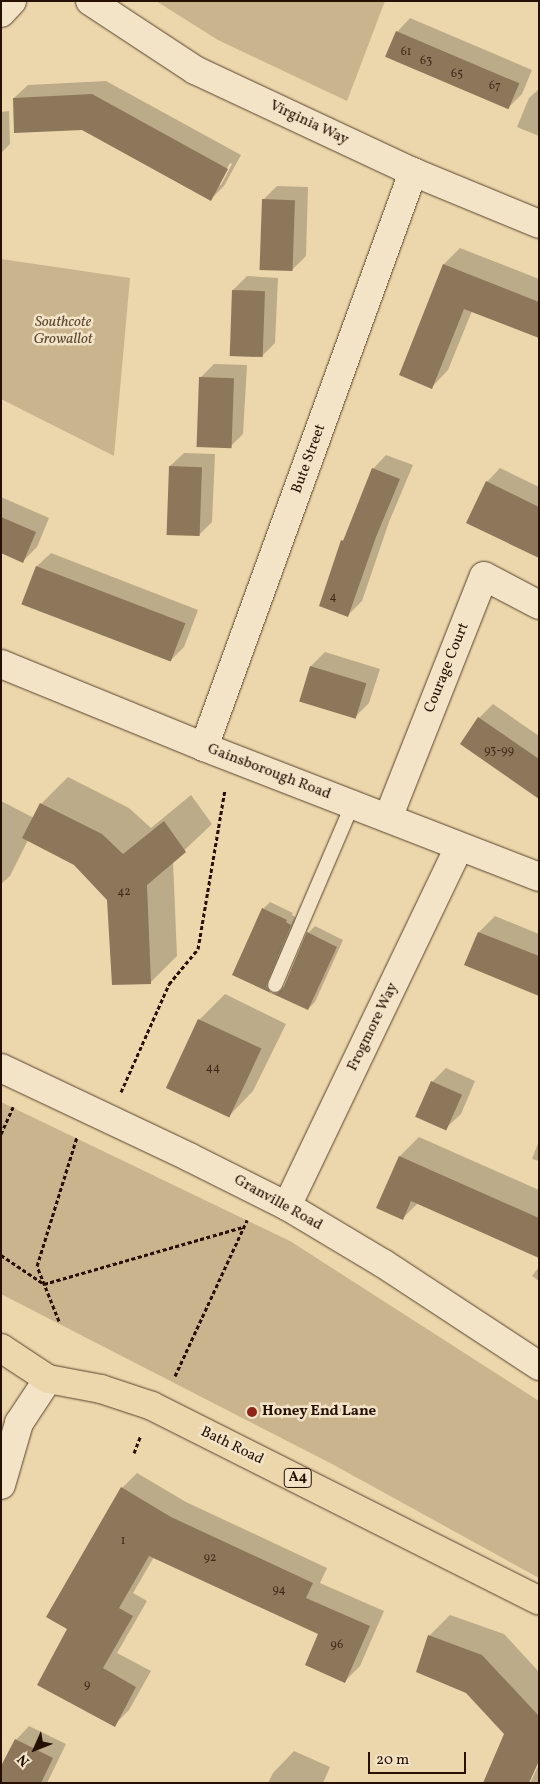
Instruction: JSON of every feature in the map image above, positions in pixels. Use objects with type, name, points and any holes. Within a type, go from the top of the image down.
[{"type":"main road","name":"Bath Road","points":[[1,1348],[48,1379],[101,1389],[152,1406],[539,1601]]},
{"type":"street","points":[[1,13],[12,1]]},
{"type":"street","name":"Virginia Way","points":[[90,1],[194,70],[413,172],[539,224]]},
{"type":"street","name":"Bute Street","points":[[204,747],[413,172]]},
{"type":"street","name":"Courage Court","points":[[388,818],[484,576],[539,605]]},
{"type":"street","name":"Gainsborough Road","points":[[1,664],[204,747],[539,877]]},
{"type":"street","name":"Frogmore Way","points":[[287,1206],[459,847]]},
{"type":"street","name":"Granville Road","points":[[1,1068],[260,1191],[384,1264],[539,1366]]},
{"type":"street","points":[[1,1485],[19,1424],[48,1379]]},
{"type":"lane","points":[[275,985],[352,805]]},
{"type":"path","points":[[59,1321],[37,1266],[98,1113],[169,984],[198,949],[231,756]]},
{"type":"path","points":[[175,1376],[260,1191]]},
{"type":"path","points":[[1,1255],[44,1284],[243,1227]]},
{"type":"path","points":[[134,1453],[142,1430]]},
{"type":"green space","points":[[156,1],[385,1],[347,101],[218,40]]},
{"type":"green space","name":"Southcote Growallot","points":[[1,259],[130,278],[114,456],[1,399]]},
{"type":"green space","points":[[1,1102],[290,1241],[539,1401],[539,1578],[332,1464],[1,1294]]},
{"type":"building","points":[[396,31],[519,83],[508,109],[385,57]]},
{"type":"building","points":[[92,94],[228,169],[211,201],[82,130],[14,133],[13,98]]},
{"type":"building","points":[[262,199],[295,200],[293,271],[260,270]]},
{"type":"building","points":[[443,264],[539,302],[539,338],[464,309],[432,389],[399,375]]},
{"type":"building","points":[[232,290],[265,291],[263,357],[230,356]]},
{"type":"building","points":[[199,377],[234,378],[232,448],[197,447]]},
{"type":"building","points":[[169,466],[202,467],[200,536],[167,535]]},
{"type":"building","points":[[372,468],[400,479],[376,537],[348,617],[319,606],[341,540],[343,541]]},
{"type":"building","points":[[486,481],[539,507],[539,558],[466,523]]},
{"type":"building","points":[[1,517],[36,532],[23,563],[1,553]]},
{"type":"building","points":[[36,566],[185,623],[171,662],[21,604]]},
{"type":"building","points":[[310,666],[366,683],[356,719],[299,701]]},
{"type":"building","points":[[478,717],[539,759],[539,799],[460,744]]},
{"type":"building","points":[[40,803],[102,834],[123,854],[164,821],[186,852],[147,885],[151,984],[112,985],[107,900],[74,865],[22,838]]},
{"type":"building","points":[[262,908],[287,920],[286,922],[291,925],[267,982],[266,987],[271,993],[232,975]]},
{"type":"building","points":[[307,932],[337,947],[308,1010],[271,993],[277,994],[283,989]]},
{"type":"building","points":[[478,932],[539,956],[539,996],[464,965]]},
{"type":"building","points":[[198,1019],[261,1049],[229,1117],[166,1088]]},
{"type":"building","points":[[431,1081],[462,1095],[446,1130],[415,1117]]},
{"type":"building","points":[[399,1156],[539,1218],[539,1258],[411,1201],[403,1220],[376,1208]]},
{"type":"building","points":[[121,1487],[171,1517],[313,1583],[306,1598],[370,1626],[345,1683],[305,1665],[318,1634],[149,1556],[119,1608],[133,1616],[103,1668],[136,1687],[115,1727],[37,1685],[67,1629],[46,1617]]},
{"type":"building","points":[[428,1635],[482,1655],[539,1716],[539,1761],[529,1783],[483,1783],[504,1734],[466,1693],[416,1672]]},
{"type":"building","points":[[15,1739],[53,1758],[41,1783],[1,1783],[1,1766]]},
{"type":"place","name":"Honey End Lane","points":[[252,1412]]}]
